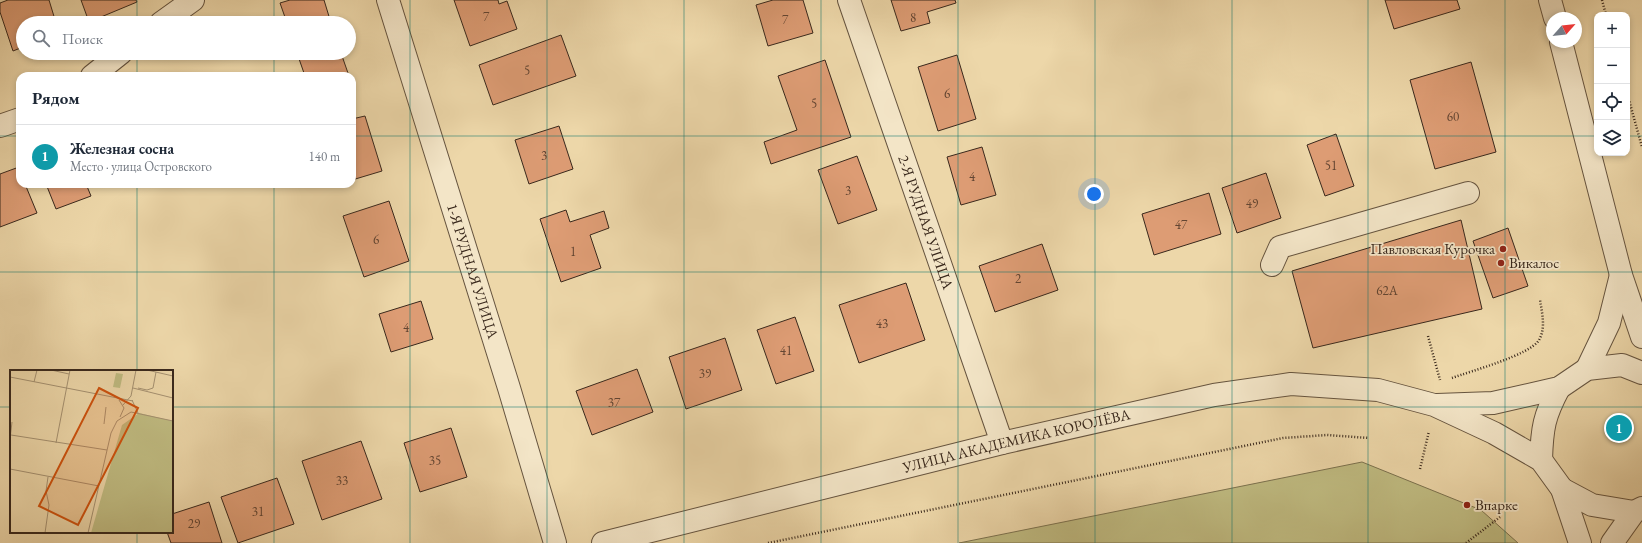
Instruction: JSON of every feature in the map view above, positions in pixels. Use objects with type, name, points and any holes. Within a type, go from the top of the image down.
[{"type":"street","points":[[171,16],[193,0]]},
{"type":"street","name":"1-Я РУДНАЯ УЛИЦА","points":[[388,0],[504,373],[555,543]]},
{"type":"street","name":"2-Я РУДНАЯ УЛИЦА","points":[[849,0],[1002,443]]},
{"type":"street","points":[[1550,0],[1553,12]]},
{"type":"street","points":[[1563,48],[1621,274],[1642,337]]},
{"type":"street","points":[[97,72],[112,60]]},
{"type":"street","points":[[0,126],[16,120]]},
{"type":"street","points":[[1272,265],[1280,247],[1468,193]]},
{"type":"street","points":[[1587,369],[1609,322],[1621,274]]},
{"type":"street","points":[[1432,414],[1493,403],[1559,388],[1587,369],[1622,366],[1642,373]]},
{"type":"street","name":"УЛИЦА АКАДЕМИКА КОРОЛЁВА","points":[[603,543],[1002,443],[1214,395],[1291,384],[1378,390],[1432,414]]},
{"type":"street","points":[[1541,460],[1541,436],[1546,411],[1559,388]]},
{"type":"street","points":[[1432,414],[1494,433],[1541,460],[1562,489],[1580,543]]},
{"type":"street","points":[[1562,489],[1592,505],[1638,510]]},
{"type":"street","points":[[1612,543],[1638,510]]},
{"type":"path","points":[[1602,0],[1605,12]]},
{"type":"path","points":[[1630,103],[1642,147]]},
{"type":"path","points":[[1428,336],[1440,382],[1527,351],[1539,340],[1543,321],[1540,300]]},
{"type":"path","points":[[1420,469],[1432,414]]},
{"type":"path","points":[[768,543],[1283,438],[1328,435],[1369,438]]},
{"type":"path","points":[[1466,543],[1500,517]]},
{"type":"shaded area","points":[[1362,462],[1481,510],[1518,543],[959,543]]},
{"type":"building","points":[[8,0],[49,0],[54,16],[16,16],[16,50],[13,51],[0,12],[0,3]]},
{"type":"building","points":[[81,0],[136,0],[137,2],[103,16],[87,16]]},
{"type":"building","points":[[290,0],[324,0],[329,16],[285,16],[280,3]]},
{"type":"building","points":[[454,0],[498,0],[499,4],[507,1],[517,29],[470,46]]},
{"type":"building","points":[[773,0],[803,0],[813,33],[768,46],[756,5]]},
{"type":"building","points":[[891,0],[955,0],[956,3],[927,12],[930,23],[901,31]]},
{"type":"building","points":[[1385,0],[1457,0],[1460,9],[1394,29]]},
{"type":"building","points":[[561,35],[576,76],[493,105],[479,65]]},
{"type":"building","points":[[957,55],[976,119],[938,131],[918,67]]},
{"type":"building","points":[[299,60],[343,60],[348,72],[304,72]]},
{"type":"building","points":[[825,60],[851,137],[771,164],[764,142],[797,130],[778,76]]},
{"type":"building","points":[[1471,62],[1496,152],[1435,169],[1410,80]]},
{"type":"building","points":[[365,116],[382,171],[356,179],[356,118]]},
{"type":"building","points":[[559,126],[573,169],[529,184],[515,140]]},
{"type":"building","points":[[1336,134],[1354,186],[1325,196],[1307,145]]},
{"type":"building","points":[[982,147],[996,195],[961,205],[947,157]]},
{"type":"building","points":[[857,156],[877,210],[838,224],[818,170]]},
{"type":"building","points":[[16,168],[16,188],[27,188],[37,213],[0,227],[0,174]]},
{"type":"building","points":[[1266,173],[1281,218],[1237,233],[1222,188]]},
{"type":"building","points":[[48,188],[88,188],[91,196],[56,209]]},
{"type":"building","points":[[1209,193],[1221,234],[1154,255],[1142,214]]},
{"type":"building","points":[[389,201],[409,261],[364,277],[343,216]]},
{"type":"building","points":[[566,210],[570,222],[604,211],[609,228],[590,235],[601,268],[561,282],[540,219]]},
{"type":"building","points":[[1461,220],[1482,309],[1313,348],[1292,271]]},
{"type":"building","name":"Викалос","points":[[1508,228],[1528,286],[1493,298],[1473,241]]},
{"type":"building","points":[[1042,244],[1058,290],[995,312],[979,266]]},
{"type":"building","points":[[906,283],[925,340],[859,363],[839,305]]},
{"type":"building","points":[[421,301],[433,339],[391,352],[379,314]]},
{"type":"building","points":[[795,317],[814,371],[776,384],[757,330]]},
{"type":"building","points":[[725,338],[742,390],[686,409],[669,357]]},
{"type":"building","points":[[637,369],[653,412],[592,435],[576,391]]},
{"type":"building","points":[[451,428],[467,477],[420,492],[404,443]]},
{"type":"building","points":[[361,441],[382,499],[322,520],[302,461]]},
{"type":"building","points":[[277,478],[294,524],[238,543],[221,497]]},
{"type":"building","points":[[209,502],[222,543],[171,543],[167,533],[173,533],[173,514]]},
{"type":"place","name":"Павловская Курочка","points":[[1503,249]]},
{"type":"place","name":"Викалос","points":[[1501,263]]},
{"type":"place","name":"Железная сосна","points":[[1619,428]]},
{"type":"place","name":"Впарке","points":[[1467,505]]}]
